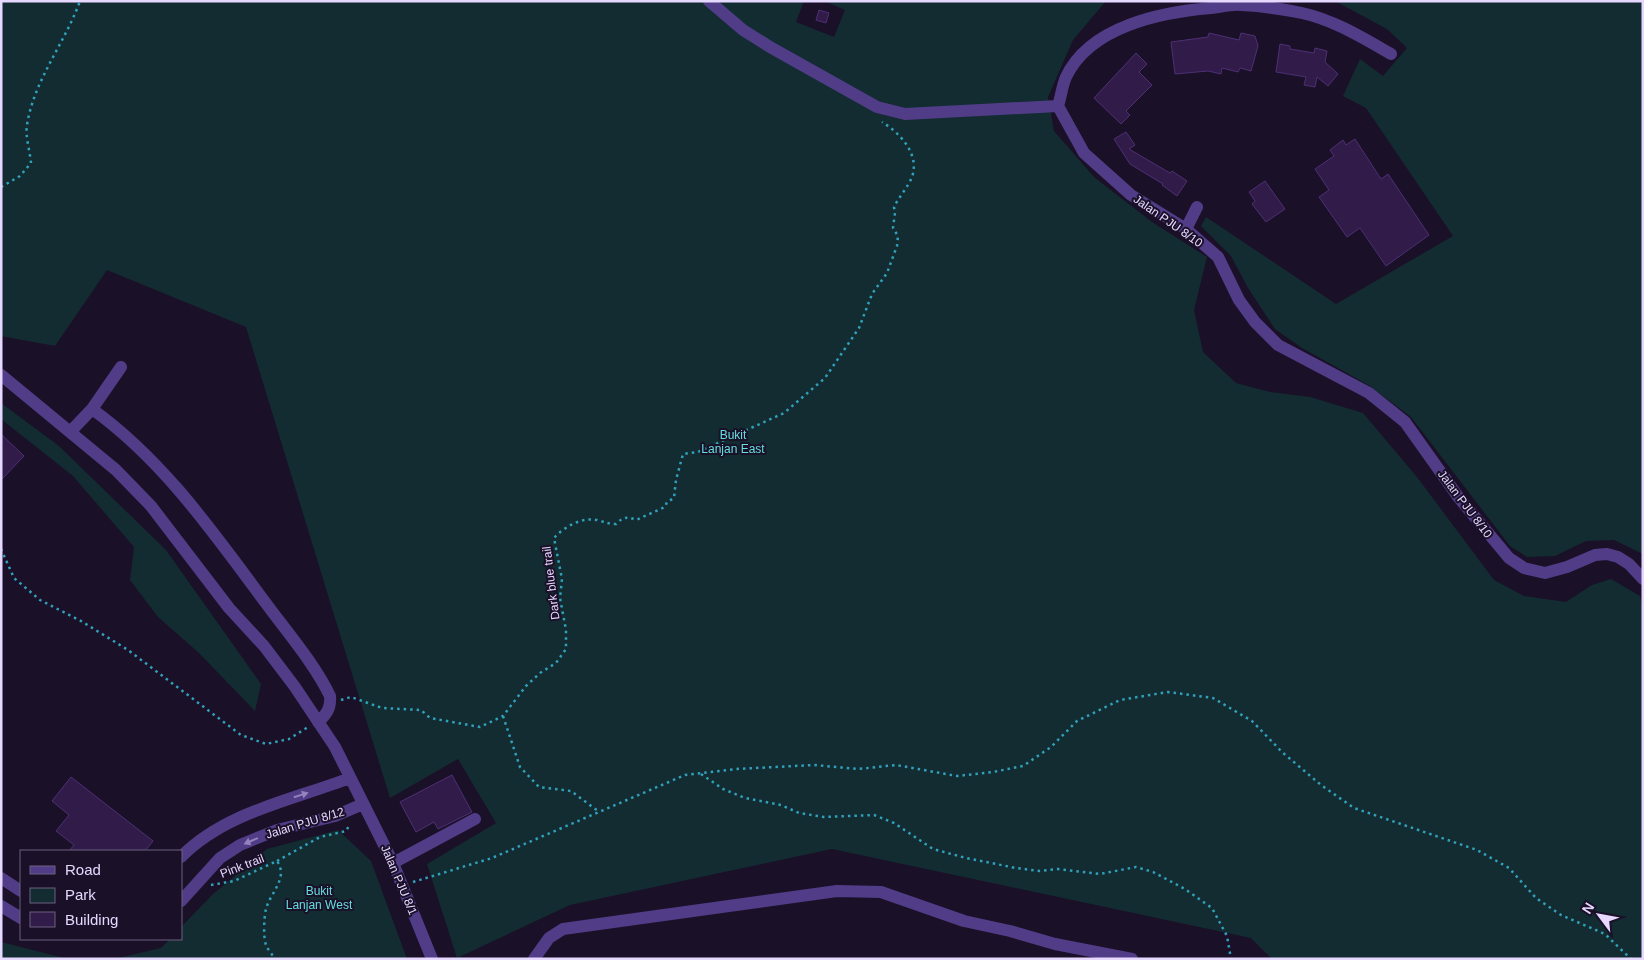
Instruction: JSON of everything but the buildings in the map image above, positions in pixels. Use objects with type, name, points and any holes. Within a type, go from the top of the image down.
[{"type":"street","points":[[709,1],[743,30],[770,47],[877,107],[905,114],[1058,106],[1066,77],[1090,48],[1103,37],[1145,19],[1172,12],[1240,5],[1302,14],[1360,36],[1392,54]]},
{"type":"street","name":"Jalan PJU 8/10","points":[[1058,106],[1084,153],[1131,195],[1186,230],[1218,257],[1239,300],[1255,322],[1278,345],[1369,393],[1405,422],[1459,498],[1509,558],[1524,568],[1545,573],[1567,568],[1595,555],[1606,554],[1618,557],[1629,564],[1643,579]]},
{"type":"street","points":[[1186,230],[1197,207]]},
{"type":"street","points":[[71,432],[92,409],[121,367]]},
{"type":"street","name":"Jalan PJU 8/1","points":[[1,375],[116,470],[151,506],[229,608],[264,646],[335,747],[394,863],[401,885],[432,959]]},
{"type":"street","points":[[92,409],[122,430],[170,479],[208,524],[324,685],[330,704],[327,714],[318,722]]},
{"type":"street","name":"Jalan PJU 8/12","points":[[182,856],[204,837],[229,823],[267,806],[350,778]]},
{"type":"street","name":"Jalan PJU 8/12","points":[[182,900],[220,858],[240,846],[277,830],[335,816],[363,804]]},
{"type":"street","points":[[394,863],[475,819]]},
{"type":"street","points":[[1,878],[20,890]]},
{"type":"street","points":[[534,959],[550,938],[563,929],[837,891],[881,892],[964,921],[1010,931],[1055,944],[1132,959]]},
{"type":"street","points":[[1,906],[20,917]]},
{"type":"path","points":[[1,187],[20,176],[31,163],[27,126],[33,104],[47,69],[70,28],[80,1]]},
{"type":"path","name":"Dark blue trail","points":[[330,704],[351,697],[360,698],[382,708],[421,710],[430,718],[480,727],[503,716],[526,686],[540,673],[556,663],[566,650],[567,640],[561,608],[561,571],[554,538],[561,530],[576,522],[595,520],[616,524],[622,518],[629,517],[636,520],[664,507],[667,502],[674,498],[676,480],[683,454],[698,452],[784,413],[825,378],[859,328],[872,294],[881,284],[894,256],[898,236],[893,228],[894,207],[912,177],[913,156],[909,147],[887,125],[879,120],[877,107]]},
{"type":"path","points":[[1,549],[14,578],[40,600],[82,621],[128,650],[241,735],[266,744],[289,739],[318,722]]},
{"type":"path","points":[[401,885],[492,858],[685,775],[736,769],[814,765],[858,769],[896,765],[957,776],[993,772],[1024,766],[1051,747],[1077,721],[1120,700],[1168,692],[1213,698],[1252,721],[1282,752],[1321,785],[1354,808],[1477,850],[1509,868],[1536,898],[1561,915],[1605,934],[1631,959]]},
{"type":"path","points":[[503,716],[520,767],[539,787],[571,791],[598,811]]},
{"type":"path","points":[[701,774],[723,789],[745,798],[780,805],[799,813],[824,817],[874,815],[894,823],[933,849],[966,858],[1040,871],[1058,869],[1100,874],[1136,867],[1153,872],[1185,889],[1212,908],[1227,936],[1231,959]]},
{"type":"path","points":[[277,861],[320,837],[346,831],[363,804]]},
{"type":"path","name":"Pink trail","points":[[198,881],[214,886],[234,881],[277,861],[281,866],[280,880],[266,908],[265,922],[266,945],[275,959]]},
{"type":"green space","name":"Bukit Lanjan East","points":[[1,1],[804,1],[796,22],[834,37],[845,10],[824,1],[1106,1],[1073,40],[1048,97],[1054,131],[1094,177],[1152,222],[1207,257],[1194,310],[1203,352],[1236,383],[1270,392],[1310,397],[1363,413],[1417,477],[1494,580],[1524,596],[1566,602],[1592,585],[1611,579],[1640,596],[1643,609],[1643,959],[1272,959],[1251,938],[832,849],[570,905],[457,958],[427,864],[496,823],[458,759],[390,798],[246,327],[107,270],[55,346],[1,336]]},
{"type":"green space","points":[[1335,1],[1643,1],[1643,554],[1614,540],[1586,541],[1555,556],[1527,557],[1510,546],[1411,417],[1370,386],[1302,348],[1275,329],[1248,288],[1231,256],[1201,226],[1206,217],[1336,304],[1453,236],[1366,108],[1343,96],[1360,59],[1383,76],[1407,48],[1387,29]]},
{"type":"green space","points":[[1,403],[59,446],[166,550],[261,684],[255,711],[199,653],[158,617],[130,580],[134,547],[73,476],[1,419]]},
{"type":"green space","name":"Bukit Lanjan West","points":[[338,830],[371,861],[407,959],[114,959],[161,948],[169,940],[182,940],[182,926],[213,894],[267,849]]},
{"type":"green space","points":[[1,942],[68,959],[1,959]]}]
